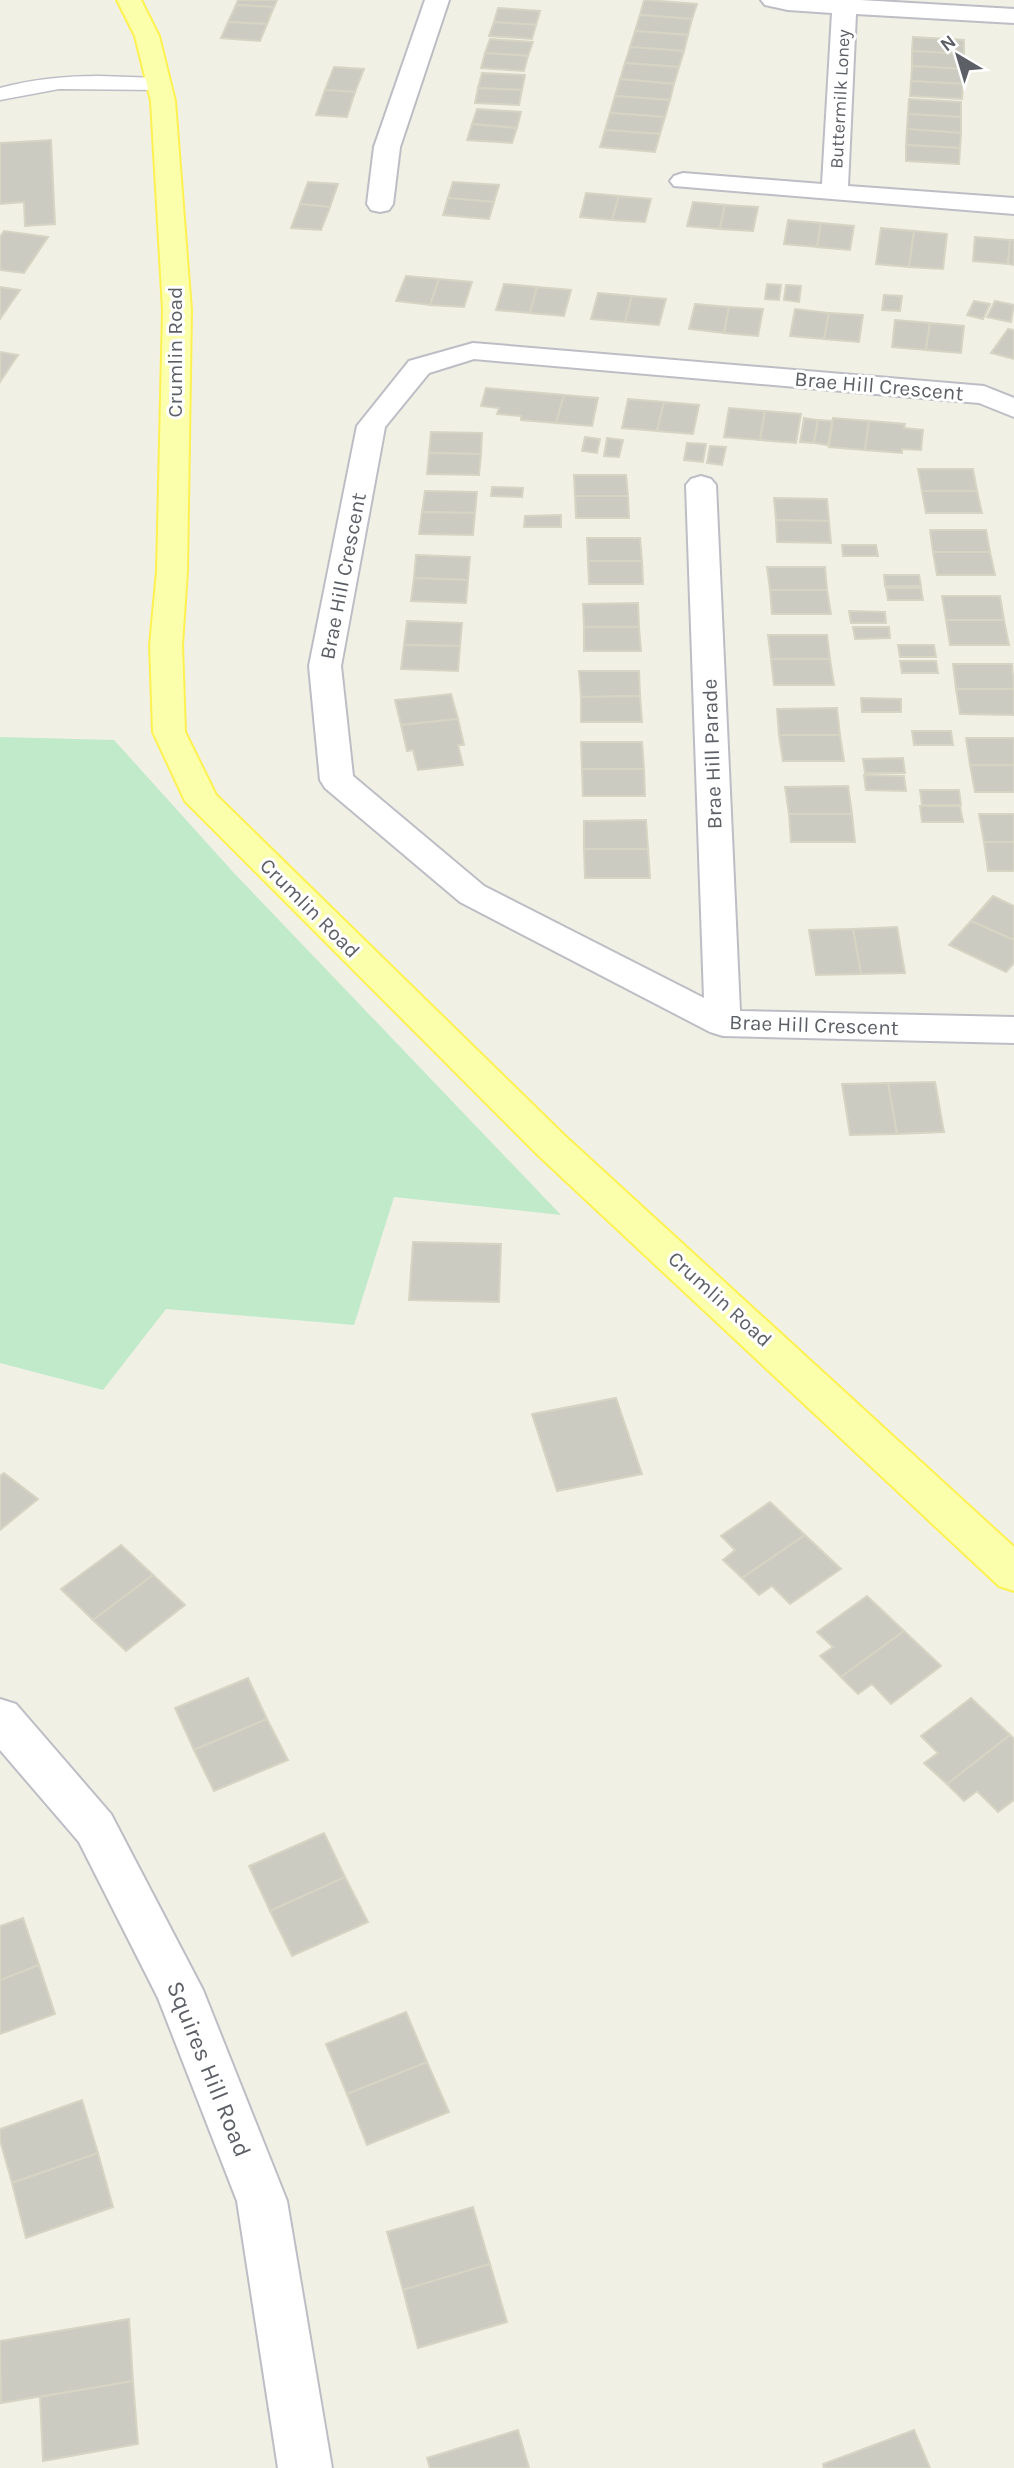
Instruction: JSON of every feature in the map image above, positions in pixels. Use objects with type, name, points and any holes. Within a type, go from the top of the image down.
[{"type":"main road","name":"Crumlin Road","points":[[129,0],[147,36],[163,101],[177,310],[172,571],[166,645],[169,732],[202,800],[552,1146],[1014,1573]]},
{"type":"street","points":[[380,204],[387,147],[437,0]]},
{"type":"street","name":"Buttermilk Loney","points":[[773,0],[1014,16]]},
{"type":"street","name":"Buttermilk Loney","points":[[835,192],[845,3]]},
{"type":"street","name":"Buttermilk Loney","points":[[683,181],[1014,206]]},
{"type":"street","name":"Brae Hill Crescent","points":[[1014,408],[984,395],[472,351],[419,367],[371,426],[325,666],[337,780],[472,894],[723,1023],[1014,1030]]},
{"type":"street","name":"Brae Hill Parade","points":[[701,485],[723,1023]]},
{"type":"street","name":"Squires Hill Road","points":[[0,1718],[95,1828],[179,1990],[262,2201],[305,2468]]},
{"type":"lane","points":[[0,94],[64,82],[159,84]]},
{"type":"green space","points":[[0,737],[114,740],[234,873],[561,1215],[394,1197],[354,1325],[166,1309],[103,1390],[0,1363]]},
{"type":"building","points":[[238,0],[277,0],[274,7],[236,5]]},
{"type":"building","points":[[644,0],[697,4],[692,19],[640,15]]},
{"type":"building","points":[[236,5],[274,7],[267,24],[228,22]]},
{"type":"building","points":[[498,8],[540,11],[536,25],[494,22]]},
{"type":"building","points":[[640,15],[692,19],[688,35],[635,31]]},
{"type":"building","points":[[228,22],[267,24],[260,41],[221,38]]},
{"type":"building","points":[[494,22],[536,25],[532,39],[489,36]]},
{"type":"building","points":[[635,31],[688,35],[684,51],[630,47]]},
{"type":"building","points":[[913,37],[964,40],[964,54],[912,51]]},
{"type":"building","points":[[490,39],[533,42],[528,56],[485,53]]},
{"type":"building","points":[[630,47],[684,51],[679,67],[625,63]]},
{"type":"building","points":[[912,51],[964,54],[963,69],[912,66]]},
{"type":"building","points":[[485,53],[528,56],[524,71],[481,68]]},
{"type":"building","points":[[625,63],[679,67],[674,84],[620,79]]},
{"type":"building","points":[[912,66],[963,69],[963,84],[911,81]]},
{"type":"building","points":[[334,67],[364,69],[355,92],[325,90]]},
{"type":"building","points":[[482,73],[525,75],[522,90],[478,88]]},
{"type":"building","points":[[620,79],[674,84],[670,100],[615,96]]},
{"type":"building","points":[[911,81],[963,84],[962,99],[910,96]]},
{"type":"building","points":[[478,88],[522,90],[519,105],[475,103]]},
{"type":"building","points":[[325,90],[355,92],[347,117],[316,115]]},
{"type":"building","points":[[615,96],[670,100],[665,117],[610,113]]},
{"type":"building","points":[[909,99],[961,102],[961,117],[908,114]]},
{"type":"building","points":[[477,109],[521,112],[517,128],[472,124]]},
{"type":"building","points":[[610,113],[665,117],[660,134],[605,130]]},
{"type":"building","points":[[908,114],[961,117],[961,133],[907,129]]},
{"type":"building","points":[[472,124],[517,128],[512,143],[467,140]]},
{"type":"building","points":[[907,129],[961,133],[960,148],[906,145]]},
{"type":"building","points":[[605,130],[660,134],[655,152],[600,147]]},
{"type":"building","points":[[51,140],[55,224],[25,226],[24,202],[0,204],[0,143]]},
{"type":"building","points":[[906,145],[960,148],[959,164],[906,161]]},
{"type":"building","points":[[308,182],[338,184],[330,207],[300,204]]},
{"type":"building","points":[[453,182],[499,185],[494,202],[448,198]]},
{"type":"building","points":[[586,193],[619,196],[612,220],[580,217]]},
{"type":"building","points":[[619,196],[651,199],[645,222],[612,220]]},
{"type":"building","points":[[448,198],[494,202],[489,219],[443,215]]},
{"type":"building","points":[[693,202],[725,205],[720,229],[687,226]]},
{"type":"building","points":[[300,204],[330,207],[321,230],[291,228]]},
{"type":"building","points":[[725,205],[758,207],[753,231],[720,229]]},
{"type":"building","points":[[788,220],[821,223],[817,247],[784,244]]},
{"type":"building","points":[[821,223],[854,226],[850,250],[817,247]]},
{"type":"building","points":[[881,228],[914,231],[909,267],[876,264]]},
{"type":"building","points":[[4,231],[48,237],[24,273],[0,270],[0,237]]},
{"type":"building","points":[[914,231],[947,234],[943,269],[909,267]]},
{"type":"building","points":[[975,237],[1010,240],[1008,264],[973,261]]},
{"type":"building","points":[[1010,240],[1014,240],[1014,265],[1008,264]]},
{"type":"building","points":[[406,276],[439,279],[430,305],[396,301]]},
{"type":"building","points":[[439,279],[472,282],[464,307],[430,305]]},
{"type":"building","points":[[504,284],[537,287],[530,313],[496,310]]},
{"type":"building","points":[[767,284],[781,285],[779,300],[765,299]]},
{"type":"building","points":[[786,285],[801,286],[799,302],[784,300]]},
{"type":"building","points":[[0,287],[20,290],[0,319]]},
{"type":"building","points":[[537,287],[571,290],[564,316],[530,313]]},
{"type":"building","points":[[598,293],[632,296],[625,322],[591,319]]},
{"type":"building","points":[[884,295],[902,296],[900,311],[882,310]]},
{"type":"building","points":[[632,296],[666,299],[659,325],[625,322]]},
{"type":"building","points":[[974,301],[990,304],[983,319],[967,315]]},
{"type":"building","points":[[995,301],[1014,305],[1011,322],[987,317]]},
{"type":"building","points":[[695,304],[729,307],[724,333],[689,329]]},
{"type":"building","points":[[729,307],[763,309],[758,336],[724,333]]},
{"type":"building","points":[[795,309],[829,313],[824,339],[790,336]]},
{"type":"building","points":[[829,313],[863,315],[859,342],[824,339]]},
{"type":"building","points":[[895,320],[930,323],[926,350],[892,347]]},
{"type":"building","points":[[930,323],[964,326],[961,353],[926,350]]},
{"type":"building","points":[[1008,329],[1014,330],[1014,359],[991,353]]},
{"type":"building","points":[[0,352],[18,355],[0,382]]},
{"type":"building","points":[[486,388],[564,395],[556,423],[521,420],[521,416],[497,414],[499,408],[481,406]]},
{"type":"building","points":[[564,395],[598,398],[592,426],[556,423]]},
{"type":"building","points":[[628,399],[664,402],[657,431],[622,428]]},
{"type":"building","points":[[664,402],[699,405],[693,434],[657,431]]},
{"type":"building","points":[[729,408],[765,411],[760,440],[724,437]]},
{"type":"building","points":[[765,411],[801,414],[796,443],[760,440]]},
{"type":"building","points":[[804,418],[818,420],[814,443],[800,442]]},
{"type":"building","points":[[833,418],[869,421],[865,450],[829,447]]},
{"type":"building","points":[[818,420],[832,421],[828,445],[814,443]]},
{"type":"building","points":[[869,421],[905,424],[904,428],[923,430],[921,450],[902,449],[902,453],[865,450]]},
{"type":"building","points":[[431,432],[482,433],[481,454],[429,453]]},
{"type":"building","points":[[585,437],[600,439],[597,453],[582,451]]},
{"type":"building","points":[[607,438],[623,440],[619,457],[604,456]]},
{"type":"building","points":[[687,443],[706,444],[703,462],[684,460]]},
{"type":"building","points":[[710,446],[726,447],[722,465],[707,463]]},
{"type":"building","points":[[429,453],[481,454],[479,475],[427,474]]},
{"type":"building","points":[[918,469],[973,469],[977,491],[922,491]]},
{"type":"building","points":[[574,475],[626,475],[628,496],[575,496]]},
{"type":"building","points":[[492,487],[523,488],[522,497],[491,496]]},
{"type":"building","points":[[425,491],[477,492],[475,513],[422,512]]},
{"type":"building","points":[[922,491],[977,491],[982,513],[926,513]]},
{"type":"building","points":[[575,496],[628,496],[629,518],[576,518]]},
{"type":"building","points":[[774,498],[827,499],[829,521],[776,520]]},
{"type":"building","points":[[422,512],[475,513],[473,535],[419,534]]},
{"type":"building","points":[[561,515],[561,527],[524,527],[525,516]]},
{"type":"building","points":[[776,520],[829,521],[831,543],[777,542]]},
{"type":"building","points":[[930,530],[986,530],[990,552],[933,552]]},
{"type":"building","points":[[587,538],[640,538],[642,561],[588,561]]},
{"type":"building","points":[[842,545],[876,545],[878,556],[843,556]]},
{"type":"building","points":[[933,552],[990,552],[995,575],[937,575]]},
{"type":"building","points":[[416,555],[470,557],[468,580],[414,578]]},
{"type":"building","points":[[588,561],[642,561],[643,584],[589,584]]},
{"type":"building","points":[[767,567],[825,567],[827,590],[770,590]]},
{"type":"building","points":[[884,575],[919,575],[921,586],[885,586]]},
{"type":"building","points":[[414,578],[468,580],[466,603],[411,601]]},
{"type":"building","points":[[886,588],[921,588],[923,600],[888,600]]},
{"type":"building","points":[[770,590],[827,590],[831,614],[772,614]]},
{"type":"building","points":[[942,596],[1000,596],[1004,620],[946,620]]},
{"type":"building","points":[[638,603],[639,627],[584,627],[583,604]]},
{"type":"building","points":[[849,611],[885,612],[886,623],[851,623]]},
{"type":"building","points":[[946,620],[1004,620],[1009,645],[950,645]]},
{"type":"building","points":[[407,621],[462,623],[460,646],[404,645]]},
{"type":"building","points":[[584,627],[639,627],[641,651],[584,651]]},
{"type":"building","points":[[853,627],[889,627],[890,638],[855,639]]},
{"type":"building","points":[[768,635],[827,635],[830,659],[771,659]]},
{"type":"building","points":[[404,645],[460,646],[458,671],[401,669]]},
{"type":"building","points":[[898,645],[934,645],[936,657],[900,657]]},
{"type":"building","points":[[771,659],[830,659],[834,685],[774,685]]},
{"type":"building","points":[[900,661],[936,661],[938,673],[902,673]]},
{"type":"building","points":[[953,664],[1012,664],[1014,689],[956,689]]},
{"type":"building","points":[[579,671],[639,671],[640,696],[581,697]]},
{"type":"building","points":[[956,689],[1014,689],[1014,715],[960,714]]},
{"type":"building","points":[[451,694],[458,719],[401,725],[395,700]]},
{"type":"building","points":[[640,696],[642,722],[581,722],[581,697]]},
{"type":"building","points":[[861,698],[901,699],[901,712],[862,712]]},
{"type":"building","points":[[837,708],[840,735],[779,735],[777,709]]},
{"type":"building","points":[[458,719],[464,745],[458,745],[463,765],[418,770],[413,750],[407,751],[401,725]]},
{"type":"building","points":[[912,731],[951,731],[953,745],[914,745]]},
{"type":"building","points":[[779,735],[840,735],[844,761],[783,761]]},
{"type":"building","points":[[966,738],[1014,738],[1014,765],[970,765]]},
{"type":"building","points":[[581,742],[642,742],[644,769],[582,769]]},
{"type":"building","points":[[903,758],[905,773],[865,773],[863,759]]},
{"type":"building","points":[[970,765],[1014,765],[1014,792],[975,792]]},
{"type":"building","points":[[582,769],[644,769],[645,796],[583,796]]},
{"type":"building","points":[[864,775],[904,776],[906,791],[866,790]]},
{"type":"building","points":[[848,786],[852,814],[789,814],[785,787]]},
{"type":"building","points":[[920,790],[959,790],[961,805],[922,805]]},
{"type":"building","points":[[920,806],[960,806],[963,822],[922,822]]},
{"type":"building","points":[[789,814],[852,814],[855,842],[791,842]]},
{"type":"building","points":[[979,814],[1014,814],[1014,842],[984,842]]},
{"type":"building","points":[[646,820],[648,849],[584,849],[584,821]]},
{"type":"building","points":[[984,842],[1014,842],[1014,871],[988,871]]},
{"type":"building","points":[[584,849],[648,849],[650,878],[585,878]]},
{"type":"building","points":[[993,896],[1014,906],[1014,940],[971,921]]},
{"type":"building","points":[[971,921],[1014,940],[1014,963],[1006,972],[949,945]]},
{"type":"building","points":[[897,927],[905,973],[861,974],[853,929]]},
{"type":"building","points":[[853,929],[861,974],[816,975],[809,930]]},
{"type":"building","points":[[935,1082],[944,1132],[897,1134],[888,1083]]},
{"type":"building","points":[[888,1083],[897,1134],[850,1135],[842,1084]]},
{"type":"building","points":[[413,1242],[501,1244],[499,1302],[409,1300]]},
{"type":"building","points":[[616,1398],[642,1474],[557,1491],[532,1414]]},
{"type":"building","points":[[4,1473],[38,1499],[0,1530],[0,1476]]},
{"type":"building","points":[[770,1502],[805,1535],[742,1578],[723,1560],[735,1550],[721,1536]]},
{"type":"building","points":[[805,1535],[841,1569],[790,1604],[772,1586],[759,1595],[742,1578]]},
{"type":"building","points":[[121,1545],[153,1575],[93,1620],[61,1589]]},
{"type":"building","points":[[153,1575],[185,1605],[126,1651],[93,1620]]},
{"type":"building","points":[[867,1596],[904,1631],[841,1677],[820,1656],[833,1647],[817,1632]]},
{"type":"building","points":[[904,1631],[941,1666],[891,1704],[872,1684],[858,1694],[841,1677]]},
{"type":"building","points":[[248,1678],[267,1719],[194,1750],[175,1708]]},
{"type":"building","points":[[971,1698],[1010,1735],[947,1784],[924,1763],[938,1753],[921,1736]]},
{"type":"building","points":[[267,1719],[288,1760],[214,1791],[194,1750]]},
{"type":"building","points":[[1010,1735],[1014,1739],[1014,1800],[998,1812],[977,1791],[964,1801],[947,1784]]},
{"type":"building","points":[[324,1833],[345,1877],[270,1911],[249,1866]]},
{"type":"building","points":[[345,1877],[368,1922],[292,1956],[270,1911]]},
{"type":"building","points":[[23,1918],[39,1965],[0,1980],[0,1926]]},
{"type":"building","points":[[39,1965],[55,2014],[0,2034],[0,1980]]},
{"type":"building","points":[[406,2012],[427,2062],[347,2094],[326,2044]]},
{"type":"building","points":[[427,2062],[449,2112],[367,2145],[347,2094]]},
{"type":"building","points":[[82,2100],[98,2153],[12,2183],[0,2140],[0,2129]]},
{"type":"building","points":[[98,2153],[113,2207],[26,2238],[12,2183]]},
{"type":"building","points":[[473,2207],[490,2264],[403,2290],[387,2232]]},
{"type":"building","points":[[490,2264],[507,2322],[418,2348],[403,2290]]},
{"type":"building","points":[[129,2319],[133,2381],[1,2403],[0,2341]]},
{"type":"building","points":[[133,2381],[138,2444],[43,2461],[40,2397]]},
{"type":"building","points":[[518,2430],[529,2468],[430,2468],[427,2458]]},
{"type":"building","points":[[914,2430],[930,2468],[824,2468],[823,2464]]}]
